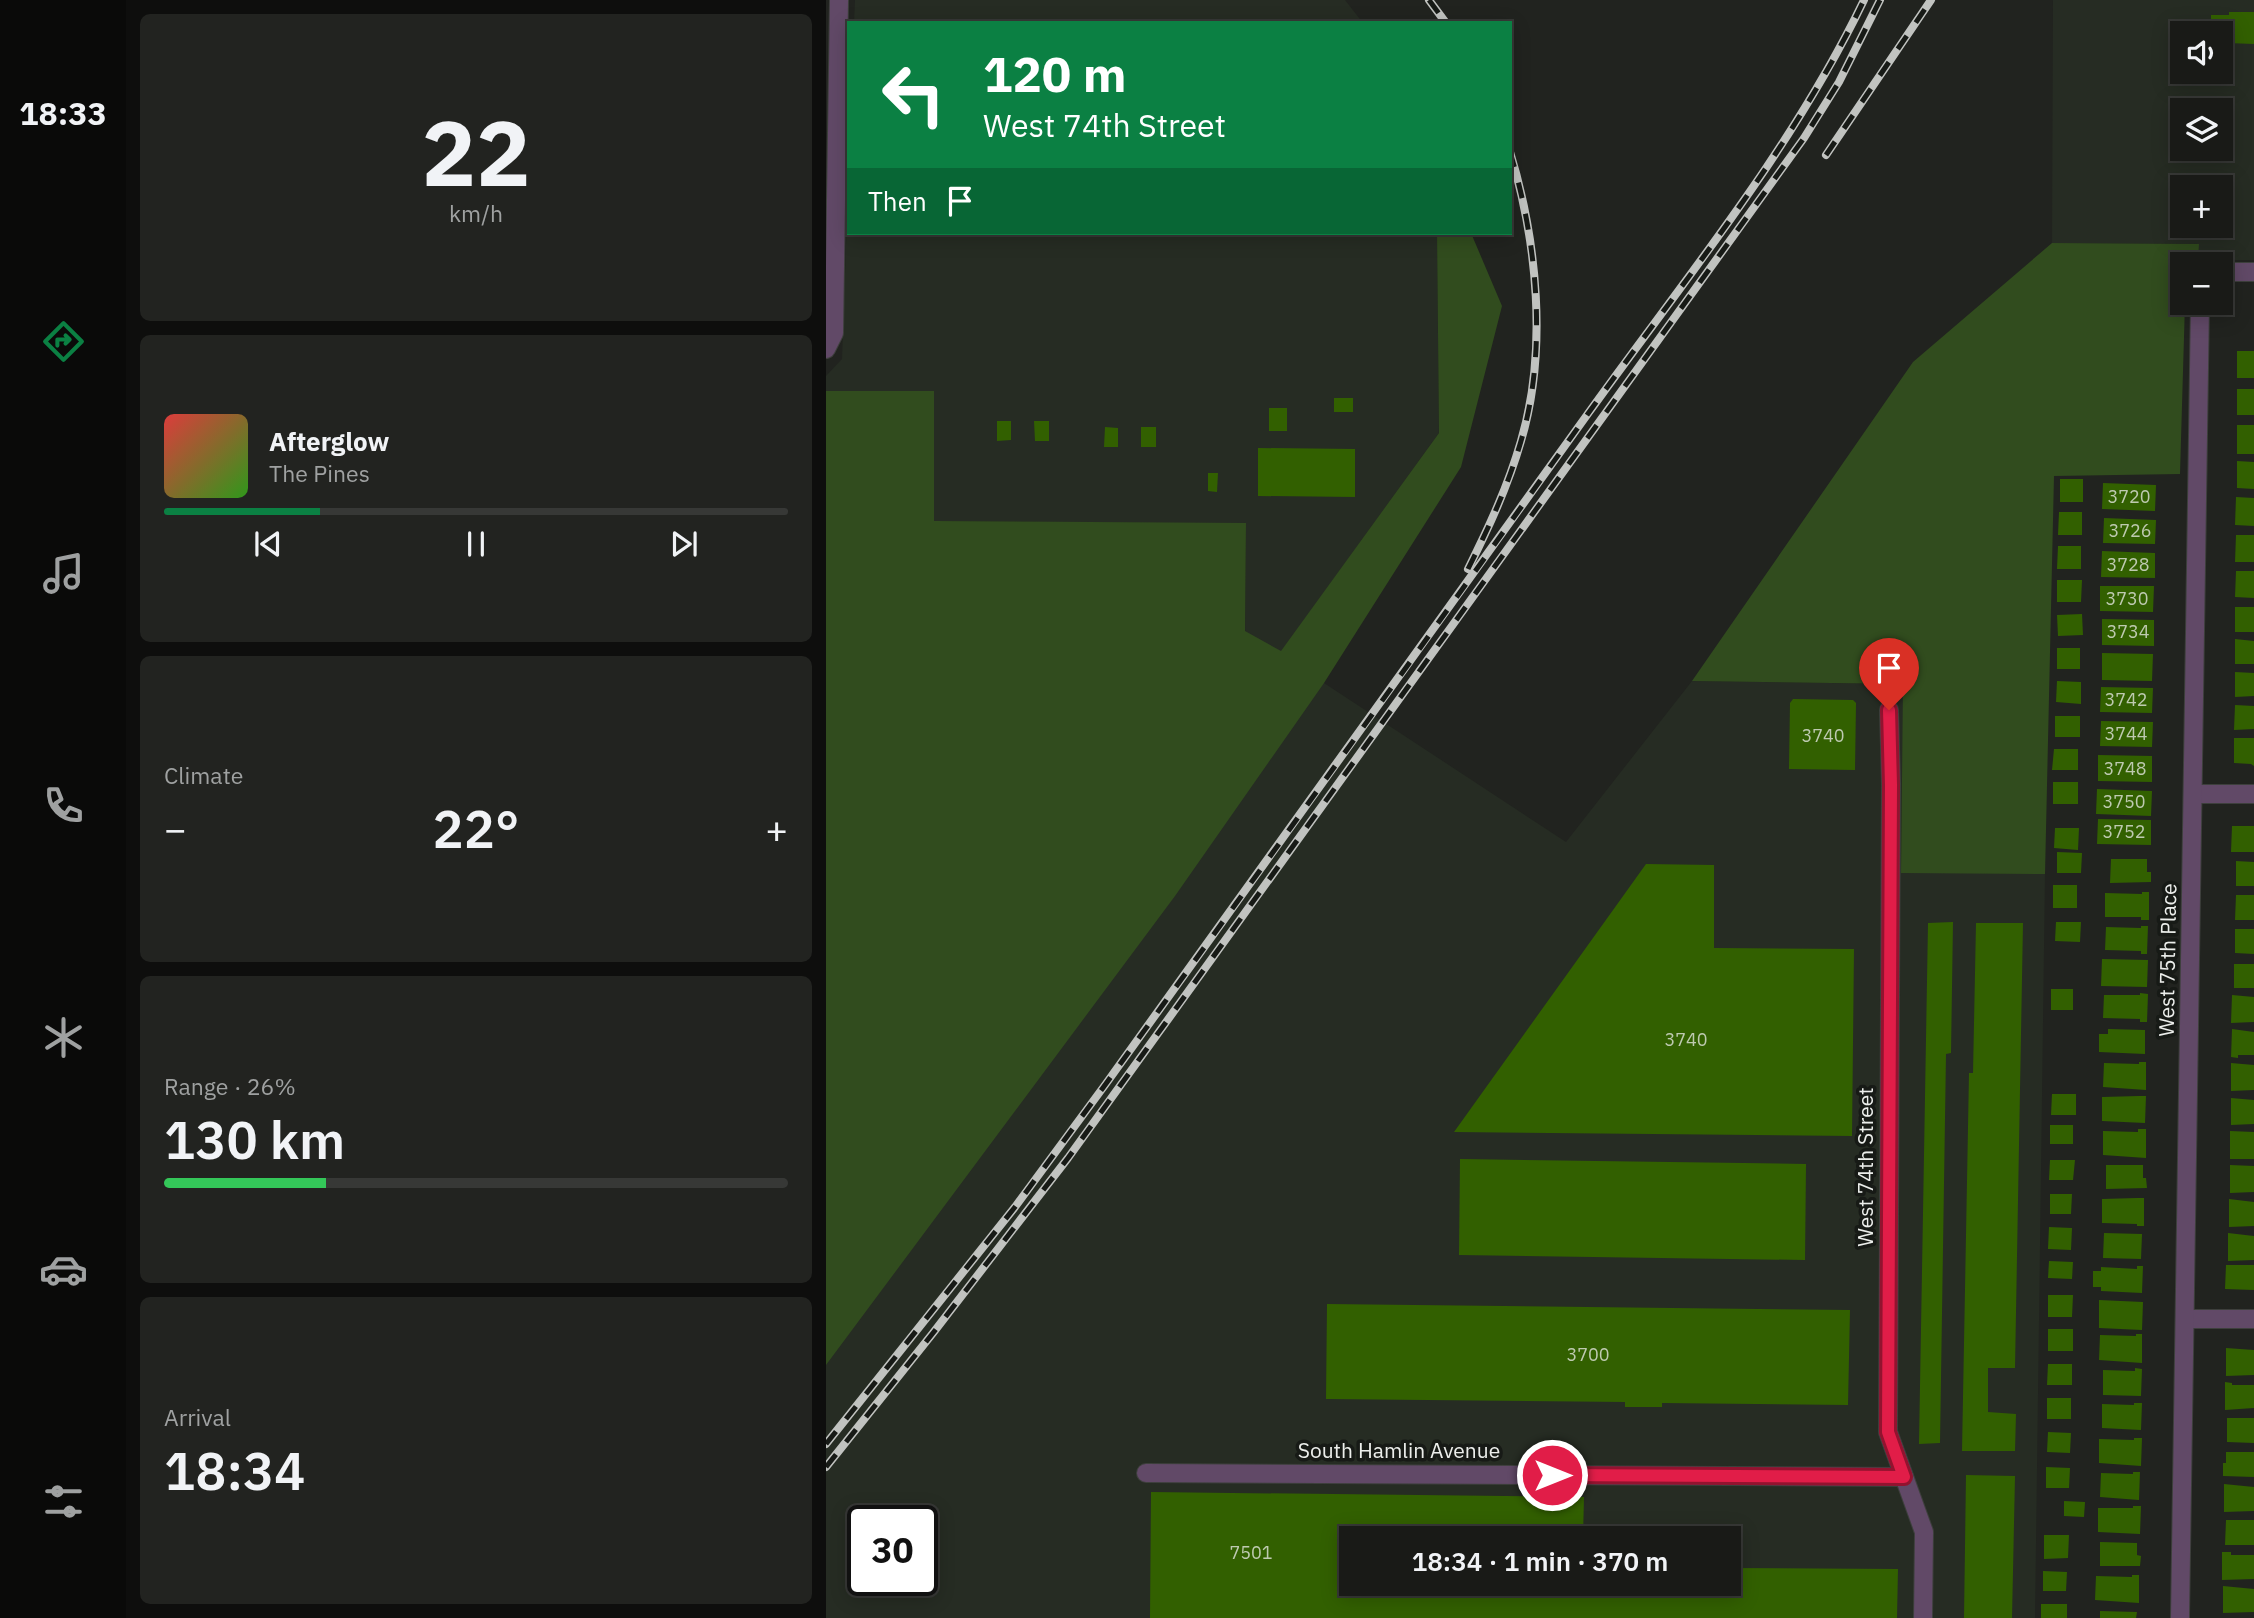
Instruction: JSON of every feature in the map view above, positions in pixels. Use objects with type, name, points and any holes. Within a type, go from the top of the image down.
[{"type":"street","points":[[826,349],[834,333],[831,72],[839,0]]},
{"type":"street","points":[[2233,272],[2254,272]]},
{"type":"street","name":"West 75th Place","points":[[2180,1618],[2200,315]]},
{"type":"street","name":"West 74th Street","points":[[1889,710],[1891,785],[1888,1432],[1924,1532],[1923,1618]]},
{"type":"street","points":[[2193,793],[2254,794]]},
{"type":"street","points":[[2185,1319],[2254,1320]]},
{"type":"street","name":"South Hamlin Avenue","points":[[1146,1473],[1904,1477]]},
{"type":"shaded area","points":[[855,0],[1345,0],[1361,21],[854,21]]},
{"type":"shaded area","points":[[2053,0],[2254,0],[2254,260],[2233,260],[2233,252],[2198,252],[2198,244],[2052,243]]},
{"type":"shaded area","points":[[847,216],[847,235],[1437,235],[1439,433],[1281,652],[1566,842],[1692,681],[1904,684],[1901,872],[2045,874],[2035,1618],[826,1618],[826,1281],[1245,631],[1246,524],[934,521],[934,391],[826,391],[826,376],[842,359]]},
{"type":"green space","points":[[1437,235],[1472,235],[1502,306],[1461,467],[1324,683],[1175,896],[826,1365],[826,391],[934,391],[934,521],[1246,523],[1245,631],[1281,651],[1439,433]]},
{"type":"green space","points":[[2052,243],[2199,244],[2198,252],[2170,252],[2170,315],[2185,315],[2180,474],[2054,476],[2045,874],[1901,873],[1903,684],[1692,681],[1913,362]]},
{"type":"building","points":[[2229,12],[2254,12],[2254,44],[2233,43],[2233,21],[2211,21],[2211,15],[2229,15]]},
{"type":"building","points":[[2237,351],[2254,351],[2254,378],[2237,378]]},
{"type":"building","points":[[2237,389],[2254,389],[2254,415],[2237,415]]},
{"type":"building","points":[[1334,398],[1353,398],[1353,412],[1334,412]]},
{"type":"building","points":[[1269,408],[1287,408],[1287,431],[1269,431]]},
{"type":"building","points":[[997,421],[1011,421],[1011,440],[997,441]]},
{"type":"building","points":[[1034,421],[1049,421],[1049,441],[1035,441]]},
{"type":"building","points":[[2237,425],[2254,425],[2254,454],[2237,454]]},
{"type":"building","points":[[1105,427],[1118,428],[1118,447],[1104,447]]},
{"type":"building","points":[[1141,427],[1156,427],[1156,447],[1141,447]]},
{"type":"building","points":[[1258,448],[1355,449],[1355,497],[1258,496]]},
{"type":"building","points":[[2237,461],[2254,462],[2254,489],[2237,488]]},
{"type":"building","points":[[1208,473],[1218,473],[1217,492],[1208,491]]},
{"type":"building","points":[[2060,479],[2083,479],[2083,502],[2060,502]]},
{"type":"building","points":[[2103,483],[2156,485],[2155,511],[2102,509]]},
{"type":"building","points":[[2236,497],[2254,498],[2254,526],[2235,525]]},
{"type":"building","points":[[2059,512],[2082,512],[2082,535],[2058,535]]},
{"type":"building","points":[[2104,518],[2156,520],[2155,544],[2103,543]]},
{"type":"building","points":[[2236,535],[2254,535],[2254,562],[2235,562]]},
{"type":"building","points":[[2058,546],[2081,546],[2081,569],[2057,569]]},
{"type":"building","points":[[2102,551],[2155,553],[2155,578],[2101,577]]},
{"type":"building","points":[[2236,571],[2254,571],[2254,598],[2235,597]]},
{"type":"building","points":[[2057,580],[2082,580],[2081,602],[2057,602]]},
{"type":"building","points":[[2100,586],[2154,586],[2153,612],[2100,611]]},
{"type":"building","points":[[2235,607],[2254,607],[2254,632],[2235,632]]},
{"type":"building","points":[[2082,614],[2083,635],[2058,636],[2057,615]]},
{"type":"building","points":[[2102,619],[2154,620],[2154,646],[2102,645]]},
{"type":"building","points":[[2235,639],[2254,641],[2254,664],[2235,664]]},
{"type":"building","points":[[2057,648],[2080,648],[2080,669],[2057,669]]},
{"type":"building","points":[[2102,653],[2153,654],[2152,681],[2102,680]]},
{"type":"building","points":[[2235,672],[2254,673],[2254,696],[2235,697]]},
{"type":"building","points":[[2057,681],[2081,682],[2081,704],[2056,702]]},
{"type":"building","points":[[2101,687],[2153,688],[2152,713],[2100,712]]},
{"type":"building","points":[[1793,699],[1853,700],[1856,703],[1855,770],[1789,769],[1790,703]]},
{"type":"building","points":[[2235,705],[2254,706],[2254,729],[2234,730]]},
{"type":"building","points":[[2055,716],[2080,716],[2080,737],[2055,737]]},
{"type":"building","points":[[2101,721],[2153,722],[2152,747],[2100,746]]},
{"type":"building","points":[[2234,738],[2254,738],[2254,766],[2234,763]]},
{"type":"building","points":[[2054,749],[2078,749],[2078,770],[2052,770]]},
{"type":"building","points":[[2098,755],[2152,756],[2152,782],[2098,781]]},
{"type":"building","points":[[2053,782],[2078,782],[2078,804],[2053,804]]},
{"type":"building","points":[[2097,789],[2152,791],[2151,816],[2096,814]]},
{"type":"building","points":[[2098,819],[2151,820],[2151,845],[2097,844]]},
{"type":"building","points":[[2232,826],[2254,826],[2254,852],[2231,852]]},
{"type":"building","points":[[2055,828],[2079,828],[2078,850],[2054,848]]},
{"type":"building","points":[[2057,852],[2082,853],[2081,873],[2057,873]]},
{"type":"building","points":[[2111,859],[2147,859],[2147,872],[2151,872],[2151,882],[2110,883]]},
{"type":"building","points":[[2236,861],[2254,862],[2254,886],[2236,886]]},
{"type":"building","points":[[1646,864],[1714,865],[1714,948],[1854,949],[1852,1136],[1454,1132]]},
{"type":"building","points":[[2053,885],[2077,885],[2077,908],[2053,908]]},
{"type":"building","points":[[2149,892],[2149,920],[2141,920],[2141,917],[2105,917],[2105,893]]},
{"type":"building","points":[[2236,895],[2254,895],[2254,920],[2235,920]]},
{"type":"building","points":[[1953,922],[1951,1053],[1946,1054],[1940,1443],[1919,1444],[1928,923]]},
{"type":"building","points":[[2056,922],[2081,922],[2080,942],[2055,941]]},
{"type":"building","points":[[1976,923],[2023,923],[2015,1368],[1988,1368],[1988,1412],[2016,1414],[2015,1451],[1962,1451],[1969,1073],[1973,1073]]},
{"type":"building","points":[[2148,926],[2147,954],[2141,954],[2141,951],[2105,950],[2106,927]]},
{"type":"building","points":[[2235,929],[2254,929],[2254,954],[2235,953]]},
{"type":"building","points":[[2102,959],[2148,960],[2147,987],[2101,986]]},
{"type":"building","points":[[2234,964],[2254,964],[2254,988],[2234,988]]},
{"type":"building","points":[[2051,989],[2073,989],[2073,1010],[2051,1010]]},
{"type":"building","points":[[2148,994],[2147,1022],[2140,1022],[2140,1019],[2103,1018],[2104,995]]},
{"type":"building","points":[[2232,995],[2254,997],[2254,1022],[2231,1023]]},
{"type":"building","points":[[2108,1029],[2145,1030],[2145,1054],[2099,1052],[2099,1034],[2108,1034]]},
{"type":"building","points":[[2232,1029],[2254,1032],[2254,1055],[2231,1057]]},
{"type":"building","points":[[2146,1062],[2146,1090],[2103,1087],[2104,1063]]},
{"type":"building","points":[[2231,1063],[2254,1065],[2254,1090],[2231,1091]]},
{"type":"building","points":[[2052,1094],[2076,1094],[2076,1115],[2051,1115]]},
{"type":"building","points":[[2146,1096],[2145,1123],[2102,1121],[2102,1097]]},
{"type":"building","points":[[2231,1098],[2254,1100],[2254,1124],[2231,1125]]},
{"type":"building","points":[[2050,1125],[2073,1125],[2073,1144],[2050,1144]]},
{"type":"building","points":[[2138,1129],[2146,1129],[2146,1158],[2103,1155],[2103,1131],[2138,1132]]},
{"type":"building","points":[[2230,1131],[2254,1132],[2254,1159],[2230,1159]]},
{"type":"building","points":[[1460,1159],[1806,1164],[1805,1260],[1459,1255]]},
{"type":"building","points":[[2050,1160],[2075,1160],[2073,1180],[2049,1180]]},
{"type":"building","points":[[2106,1165],[2143,1165],[2143,1178],[2146,1178],[2147,1188],[2106,1189]]},
{"type":"building","points":[[2230,1165],[2254,1166],[2254,1192],[2230,1193]]},
{"type":"building","points":[[2050,1194],[2072,1194],[2071,1214],[2050,1214]]},
{"type":"building","points":[[2144,1198],[2144,1226],[2102,1223],[2102,1199]]},
{"type":"building","points":[[2229,1199],[2254,1202],[2254,1226],[2229,1227]]},
{"type":"building","points":[[2049,1227],[2072,1228],[2071,1250],[2048,1249]]},
{"type":"building","points":[[2104,1233],[2142,1234],[2141,1259],[2103,1258]]},
{"type":"building","points":[[2228,1233],[2254,1236],[2254,1260],[2228,1261]]},
{"type":"building","points":[[2049,1261],[2073,1262],[2072,1279],[2048,1278]]},
{"type":"building","points":[[2226,1265],[2254,1265],[2254,1290],[2225,1289]]},
{"type":"building","points":[[2137,1266],[2143,1266],[2142,1293],[2101,1291],[2101,1287],[2093,1287],[2093,1271],[2101,1271],[2101,1267],[2137,1269]]},
{"type":"building","points":[[2048,1295],[2073,1295],[2072,1317],[2048,1317]]},
{"type":"building","points":[[2099,1300],[2143,1302],[2142,1330],[2099,1328]]},
{"type":"building","points":[[1327,1304],[1850,1310],[1848,1405],[1662,1403],[1662,1407],[1625,1407],[1625,1402],[1326,1399]]},
{"type":"building","points":[[2048,1329],[2073,1329],[2073,1351],[2048,1351]]},
{"type":"building","points":[[2142,1334],[2142,1363],[2099,1360],[2100,1335]]},
{"type":"building","points":[[2226,1348],[2254,1350],[2254,1375],[2226,1376]]},
{"type":"building","points":[[2048,1364],[2072,1364],[2072,1385],[2047,1385]]},
{"type":"building","points":[[2135,1368],[2142,1369],[2141,1396],[2103,1395],[2103,1370],[2135,1371]]},
{"type":"building","points":[[2225,1382],[2232,1385],[2254,1385],[2254,1408],[2225,1410]]},
{"type":"building","points":[[2047,1398],[2071,1398],[2071,1419],[2047,1419]]},
{"type":"building","points":[[2142,1403],[2141,1430],[2102,1428],[2102,1404]]},
{"type":"building","points":[[2227,1418],[2254,1418],[2254,1443],[2227,1442]]},
{"type":"building","points":[[2048,1432],[2071,1433],[2070,1453],[2047,1452]]},
{"type":"building","points":[[2142,1438],[2141,1466],[2099,1463],[2099,1439]]},
{"type":"building","points":[[2226,1452],[2254,1452],[2254,1477],[2223,1476]]},
{"type":"building","points":[[2046,1467],[2070,1468],[2069,1488],[2046,1488]]},
{"type":"building","points":[[2140,1472],[2139,1500],[2100,1497],[2101,1473]]},
{"type":"building","points":[[1966,1475],[2015,1476],[2012,1618],[1964,1618]]},
{"type":"building","points":[[2224,1484],[2254,1487],[2254,1511],[2224,1512]]},
{"type":"building","points":[[1151,1492],[1584,1497],[1583,1526],[1339,1526],[1339,1596],[1741,1596],[1741,1568],[1898,1569],[1897,1618],[1150,1618]]},
{"type":"building","points":[[2064,1501],[2085,1502],[2084,1517],[2064,1516]]},
{"type":"building","points":[[2141,1506],[2140,1534],[2098,1532],[2098,1508]]},
{"type":"building","points":[[2226,1520],[2254,1520],[2254,1545],[2225,1545]]},
{"type":"building","points":[[2044,1535],[2069,1535],[2068,1558],[2044,1559]]},
{"type":"building","points":[[2100,1542],[2137,1543],[2137,1555],[2141,1556],[2140,1566],[2100,1566]]},
{"type":"building","points":[[2222,1552],[2231,1552],[2231,1555],[2254,1555],[2254,1579],[2222,1580]]},
{"type":"building","points":[[2043,1571],[2067,1572],[2066,1591],[2043,1591]]},
{"type":"building","points":[[2139,1575],[2139,1603],[2095,1600],[2096,1576]]},
{"type":"building","points":[[2223,1586],[2254,1589],[2254,1612],[2223,1613]]},
{"type":"building","points":[[2041,1604],[2067,1604],[2067,1618],[2041,1618]]},
{"type":"building","points":[[2100,1611],[2137,1612],[2136,1618],[2100,1618]]},
{"type":"railway","points":[[1429,0],[1445,21]]},
{"type":"railway","points":[[826,1444],[1015,1207],[1735,213],[1804,109],[1864,0]]},
{"type":"railway","points":[[826,1467],[1068,1158],[1804,138],[1839,82],[1880,0]]},
{"type":"railway","points":[[1826,155],[1931,0]]},
{"type":"railway","points":[[1468,569],[1498,506],[1516,458],[1529,406],[1534,370],[1536,296],[1527,222],[1512,160]]},
{"type":"route","points":[[1552,1475],[1904,1477],[1888,1432],[1891,785],[1889,710]]}]
